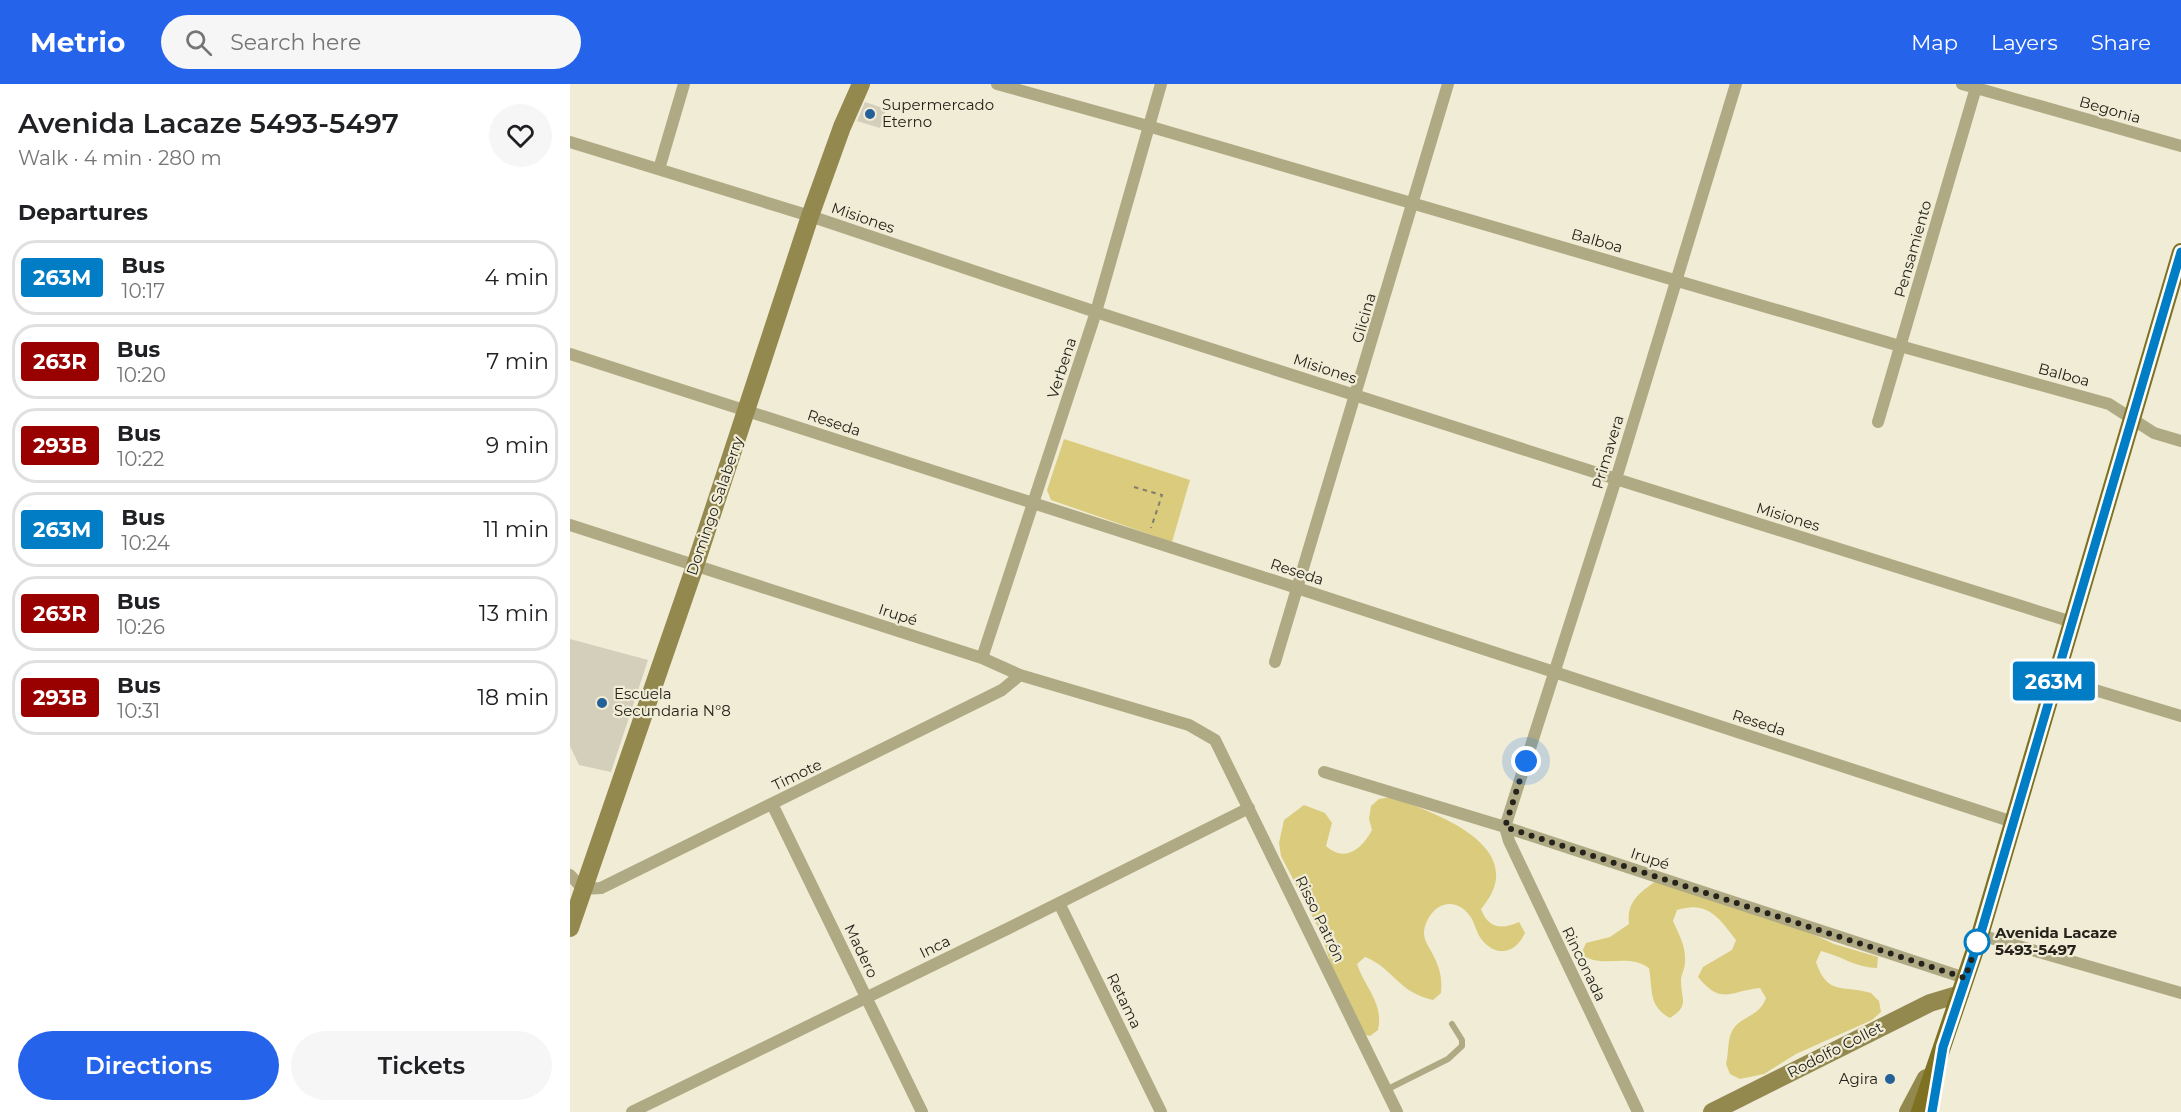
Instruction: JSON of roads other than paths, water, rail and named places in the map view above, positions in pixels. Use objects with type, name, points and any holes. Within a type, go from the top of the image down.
[{"type":"main road","points":[[1920,1112],[1980,936],[2181,252]]},
{"type":"main road","points":[[1932,1112],[1943,1047]]},
{"type":"street","points":[[659,169],[684,84]]},
{"type":"street","name":"Domingo Salaberry","points":[[570,928],[695,566],[810,216],[842,127],[861,84]]},
{"type":"street","name":"Balboa","points":[[998,84],[1900,346],[2109,404],[2154,433],[2181,441]]},
{"type":"street","name":"Verbena","points":[[982,658],[1096,312],[1161,84]]},
{"type":"street","name":"Glicina","points":[[1275,662],[1448,84]]},
{"type":"street","name":"Primavera","points":[[1505,827],[1616,479],[1736,84]]},
{"type":"street","name":"Begonia","points":[[1962,84],[1977,86],[2181,146]]},
{"type":"street","name":"Pensamiento","points":[[1878,422],[1977,86]]},
{"type":"street","name":"Misiones","points":[[570,142],[810,216],[1096,312],[1616,479],[2072,622]]},
{"type":"street","name":"Reseda","points":[[570,354],[2013,822]]},
{"type":"street","name":"Irupé","points":[[570,525],[982,658],[1020,675],[1189,725],[1215,740]]},
{"type":"street","name":"Timote","points":[[583,890],[601,888],[772,804],[1002,690],[1020,675]]},
{"type":"street","points":[[2055,678],[2181,716]]},
{"type":"street","name":"Risso Patrón","points":[[1215,740],[1397,1112]]},
{"type":"street","name":"Irupé","points":[[1324,772],[1505,827],[1963,986]]},
{"type":"street","name":"Madero","points":[[772,804],[922,1112]]},
{"type":"street","name":"Inca","points":[[632,1112],[647,1109],[866,997],[1249,808]]},
{"type":"street","name":"Rinconada","points":[[1505,827],[1509,841],[1638,1112]]},
{"type":"street","points":[[570,875],[583,890]]},
{"type":"street","name":"Retama","points":[[1059,903],[1161,1112]]},
{"type":"street","points":[[1980,936],[2181,993]]},
{"type":"street","name":"Rodolfo Collet","points":[[1712,1112],[1963,986]]},
{"type":"street","points":[[1908,1112],[1943,1047]]},
{"type":"lane","points":[[1386,1090],[1457,1053],[1462,1046],[1462,1040],[1452,1024]]},
{"type":"place","name":"Supermercado Eterno","points":[[870,114]]},
{"type":"place","name":"Escuela Secundaria N°8","points":[[602,703]]},
{"type":"place","name":"Avenida Lacaze 5493-5497","points":[[1977,942]]},
{"type":"place","name":"Agira","points":[[1890,1079]]}]
